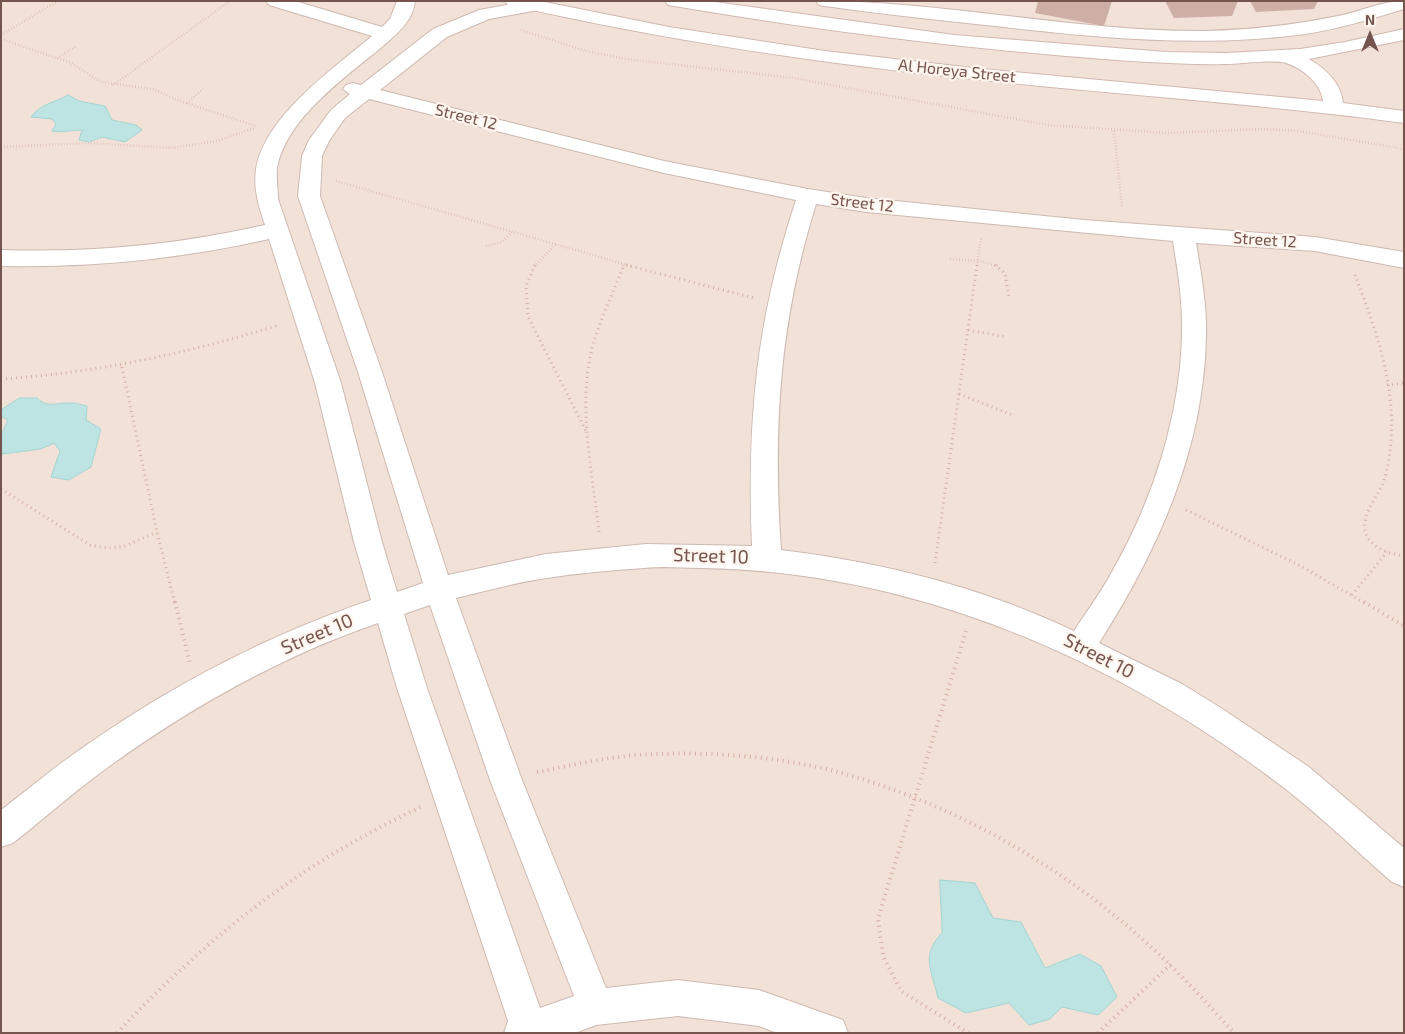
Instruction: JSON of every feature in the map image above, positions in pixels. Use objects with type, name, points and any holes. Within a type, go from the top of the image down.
[{"type":"street","points":[[275,1],[386,34]]},
{"type":"street","points":[[406,1],[398,22],[301,108],[279,137],[267,167],[267,199],[328,383],[387,605],[412,688],[526,1031],[596,1007],[678,998],[759,1008],[830,1033]]},
{"type":"street","name":"Al Horeya Street","points":[[514,1],[761,47],[885,63],[1111,87],[1334,107],[1404,117]]},
{"type":"street","name":"Al Horeya Street","points":[[674,1],[816,24],[996,45],[1200,59],[1287,56],[1353,46],[1404,34]]},
{"type":"street","points":[[816,24],[826,1],[1064,29],[1147,36],[1199,36],[1297,30],[1341,22],[1404,3]]},
{"type":"street","points":[[533,6],[485,14],[440,33],[338,114],[319,140],[312,156],[309,173],[309,196],[370,372],[438,589],[506,780],[596,1007]]},
{"type":"street","points":[[1287,56],[1308,67],[1324,79],[1334,98],[1334,107]]},
{"type":"street","name":"Street 12","points":[[330,83],[664,167],[808,196],[984,217],[1183,235],[1315,244],[1404,260]]},
{"type":"street","points":[[766,558],[762,492],[762,432],[766,376],[777,304],[794,236],[808,196]]},
{"type":"street","points":[[1,258],[54,260],[119,258],[222,243],[277,230]]},
{"type":"street","points":[[1081,645],[1123,579],[1160,499],[1176,452],[1189,393],[1194,337],[1192,284],[1183,235]]},
{"type":"street","name":"Street 10","points":[[1,831],[100,754],[197,692],[292,642],[387,605],[438,589],[521,569],[602,558],[685,554],[766,558],[849,569],[931,588],[975,602],[1081,645],[1193,706],[1306,785],[1404,870]]},
{"type":"path","points":[[1,35],[58,1]]},
{"type":"path","points":[[113,85],[230,1]]},
{"type":"path","points":[[485,14],[549,40],[626,59],[794,78],[984,115],[1048,125],[1114,131],[1166,133],[1263,129],[1290,130],[1404,149]]},
{"type":"path","points":[[1,39],[80,68],[101,82],[113,85],[147,87],[186,103],[216,111],[257,127],[217,141],[170,148],[90,143],[1,147]]},
{"type":"path","points":[[56,59],[76,46]]},
{"type":"path","points":[[186,103],[203,89]]},
{"type":"path","points":[[1114,131],[1125,230]]},
{"type":"path","points":[[309,173],[624,264],[777,304]]},
{"type":"path","points":[[931,588],[984,217]]},
{"type":"path","points":[[486,246],[502,242],[512,232]]},
{"type":"path","points":[[556,244],[548,249],[533,266],[526,286],[526,307],[528,317],[587,432]]},
{"type":"path","points":[[1346,249],[1382,352],[1390,417],[1390,449],[1384,480],[1365,522],[1366,532],[1374,544],[1387,552],[1404,556]]},
{"type":"path","points":[[950,259],[1002,267],[1006,274],[1009,297]]},
{"type":"path","points":[[602,558],[587,432],[590,352],[624,264]]},
{"type":"path","points":[[1,379],[122,367],[201,348],[305,316]]},
{"type":"path","points":[[968,330],[1006,337]]},
{"type":"path","points":[[122,367],[157,532],[197,692]]},
{"type":"path","points":[[1387,384],[1404,383]]},
{"type":"path","points":[[959,394],[1016,416]]},
{"type":"path","points":[[1,488],[90,545],[102,549],[131,546],[157,532]]},
{"type":"path","points":[[1160,499],[1251,541],[1352,595],[1404,626]]},
{"type":"path","points":[[1352,595],[1387,552]]},
{"type":"path","points":[[968,1033],[902,991],[883,956],[878,918],[975,602]]},
{"type":"path","points":[[506,780],[608,757],[660,753],[711,753],[763,757],[814,766],[865,779],[916,797],[968,819],[1045,863],[1108,910],[1170,964],[1234,1033]]},
{"type":"path","points":[[117,1033],[152,995],[200,950],[249,909],[299,874],[349,843],[399,817],[449,796]]},
{"type":"path","points":[[1098,1033],[1170,964]]},
{"type":"shaded area","points":[[1,1],[1404,1],[1404,1033],[1,1033]]},
{"type":"water","points":[[68,95],[79,101],[105,106],[112,120],[136,125],[142,130],[125,142],[102,137],[89,142],[79,140],[82,130],[52,131],[56,124],[52,119],[31,117],[43,106]]},
{"type":"water","points":[[20,398],[37,398],[49,404],[73,403],[87,406],[86,420],[101,429],[91,467],[69,480],[51,477],[60,451],[54,443],[41,449],[2,454],[1,435],[8,420],[1,416],[1,410]]},
{"type":"water","points":[[940,880],[975,883],[993,918],[1021,922],[1045,968],[1080,954],[1101,966],[1117,997],[1098,1015],[1062,1007],[1050,1019],[1029,1025],[1009,1003],[966,1013],[938,998],[929,956],[935,941],[942,933]]}]
